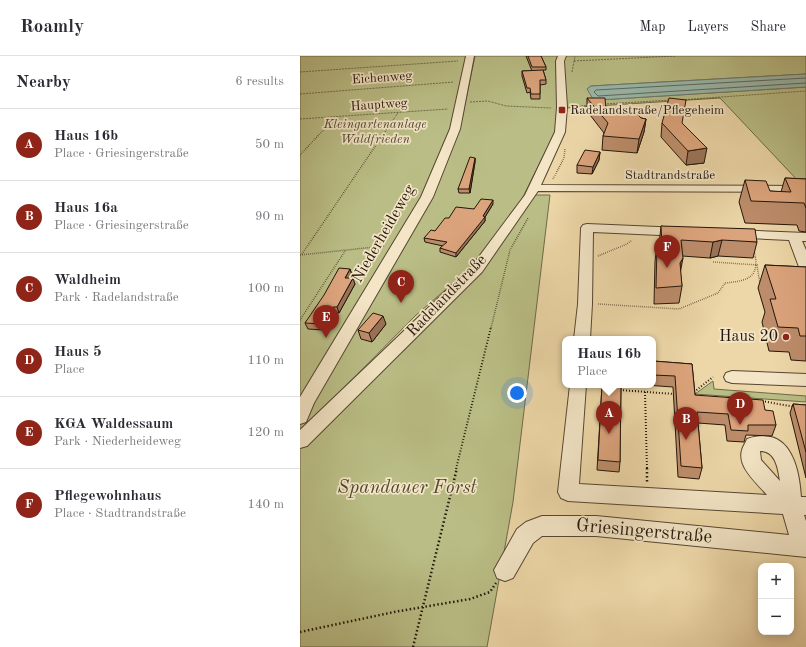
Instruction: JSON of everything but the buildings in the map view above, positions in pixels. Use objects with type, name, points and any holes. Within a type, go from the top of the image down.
[{"type":"street","name":"Radelandstraße","points":[[300,440],[477,268],[507,229],[534,188],[560,132],[566,105],[560,62],[562,56]]},
{"type":"street","name":"Niederheideweg","points":[[300,417],[306,402],[426,197],[455,129],[470,58]]},
{"type":"street","name":"Stadtrandstraße","points":[[534,188],[806,189]]},
{"type":"street","points":[[792,223],[799,237],[806,268]]},
{"type":"street","points":[[582,336],[588,228],[696,232]]},
{"type":"street","points":[[719,233],[799,237]]},
{"type":"street","points":[[732,377],[806,380]]},
{"type":"street","points":[[578,388],[568,499],[647,496],[799,505],[804,547]]},
{"type":"street","name":"Griesingerstraße","points":[[502,576],[525,536],[533,529],[542,526],[596,526],[804,547]]},
{"type":"path","points":[[571,74],[575,56]]},
{"type":"path","points":[[574,61],[675,56]]},
{"type":"path","points":[[300,72],[470,58]]},
{"type":"path","name":"Eichenweg","points":[[300,94],[466,81]]},
{"type":"path","points":[[601,105],[806,92]]},
{"type":"path","name":"Hauptweg","points":[[300,119],[398,112],[460,106],[488,101],[506,106],[520,107],[566,105],[570,107],[593,105]]},
{"type":"path","points":[[301,255],[398,112]]},
{"type":"path","points":[[301,154],[335,117]]},
{"type":"path","points":[[546,188],[564,158],[566,142]]},
{"type":"path","points":[[413,647],[510,250],[532,212]]},
{"type":"path","points":[[750,234],[761,287]]},
{"type":"path","points":[[586,260],[627,244],[632,240]]},
{"type":"path","points":[[301,255],[399,244]]},
{"type":"path","points":[[300,320],[346,250]]},
{"type":"path","points":[[713,262],[757,265]]},
{"type":"path","points":[[585,304],[679,308],[718,293],[725,284],[743,282],[755,272],[757,265]]},
{"type":"path","points":[[697,396],[690,395],[713,377]]},
{"type":"path","points":[[616,390],[675,394]]},
{"type":"path","points":[[645,392],[647,496]]},
{"type":"path","points":[[758,400],[787,407],[800,408]]},
{"type":"path","points":[[300,632],[422,607],[470,599],[490,592],[502,576]]},
{"type":"green space","points":[[300,56],[470,56],[462,119],[475,56],[558,56],[556,61],[556,130],[522,199],[473,266],[415,316],[323,409],[477,269],[531,195],[550,195],[513,502],[487,647],[300,647]]},
{"type":"green space","points":[[564,56],[806,56],[806,74],[591,86],[587,89],[598,100],[806,87],[806,183],[800,183],[720,98],[565,108],[562,62]]},
{"type":"green space","points":[[713,381],[714,389],[806,396],[806,402],[695,394]]},
{"type":"water","points":[[806,74],[806,87],[598,100],[593,99],[587,89],[591,86]]},
{"type":"place","name":"Radelandstraße/Pflegeheim","points":[[562,110]]},
{"type":"place","name":"Pflegewohnhaus","points":[[667,268]]},
{"type":"place","name":"Waldheim","points":[[401,303]]},
{"type":"place","name":"Haus 20","points":[[786,337]]},
{"type":"place","name":"KGA Waldessaum","points":[[326,338]]},
{"type":"place","name":"Haus 5","points":[[740,425]]},
{"type":"place","name":"Haus 16b","points":[[609,434]]},
{"type":"place","name":"Haus 16a","points":[[686,440]]},
{"type":"park label","name":"Kleingartenanlage Waldfrieden","points":[[375,132]]},
{"type":"park label","name":"Spandauer Forst","points":[[407,488]]}]
